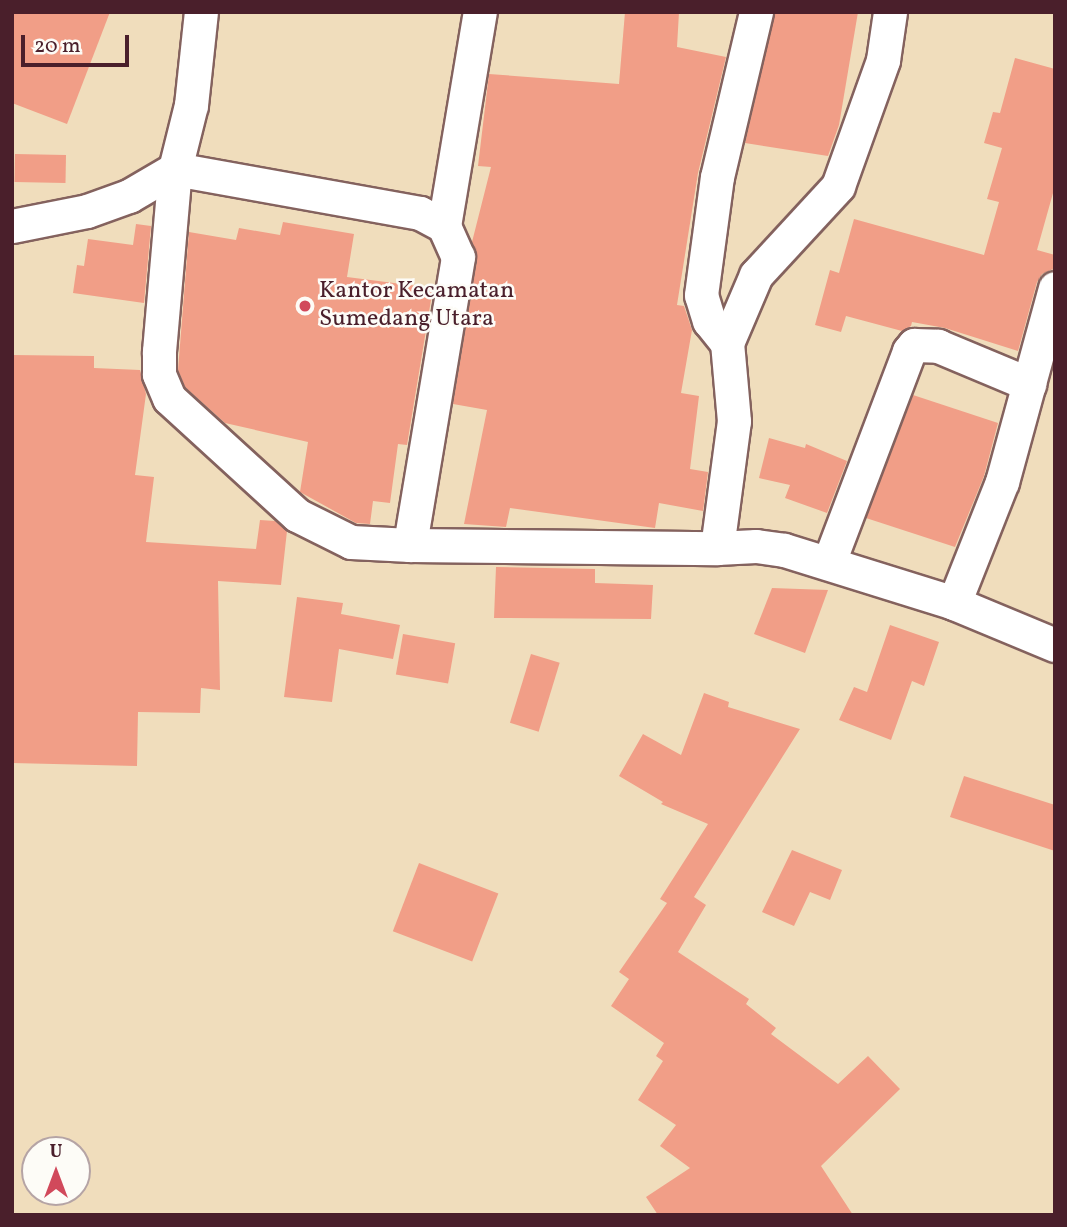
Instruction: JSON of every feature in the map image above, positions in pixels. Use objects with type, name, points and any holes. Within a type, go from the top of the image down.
[{"type":"street","points":[[201,12],[191,105],[175,169],[159,374],[169,398],[297,515],[351,542],[410,545],[717,548],[756,546],[829,562],[954,603],[1055,645]]},
{"type":"street","points":[[410,545],[458,257],[444,226],[480,12]]},
{"type":"street","points":[[727,343],[709,321],[701,295],[717,177],[756,12]]},
{"type":"street","points":[[717,548],[734,421],[727,343],[756,275],[838,186],[883,60],[890,12]]},
{"type":"street","points":[[12,226],[87,211],[129,196],[175,169],[420,213],[444,226]]},
{"type":"street","points":[[954,603],[1002,482],[1055,288]]},
{"type":"street","points":[[829,562],[909,351],[914,345],[938,346],[1030,384]]},
{"type":"building","points":[[12,12],[110,12],[67,124],[12,103]]},
{"type":"building","points":[[625,12],[679,12],[677,47],[726,57],[698,173],[677,305],[684,306],[692,330],[681,393],[699,396],[690,469],[708,472],[703,511],[659,503],[655,528],[510,508],[506,527],[464,524],[487,410],[453,404],[477,260],[472,242],[491,167],[478,166],[489,74],[619,84]]},
{"type":"building","points":[[775,12],[858,12],[839,125],[828,156],[745,143]]},
{"type":"building","points":[[1015,58],[1055,69],[1055,186],[1037,250],[1055,255],[1055,264],[1053,269],[1042,274],[1037,282],[1018,351],[945,328],[912,322],[911,326],[902,331],[846,316],[841,332],[815,325],[830,270],[839,273],[854,219],[984,255],[999,202],[987,199],[1002,148],[984,143],[993,112],[1000,113]]},
{"type":"building","points":[[15,154],[66,155],[66,183],[15,182]]},
{"type":"building","points":[[283,222],[354,234],[347,277],[433,288],[407,445],[398,444],[390,503],[373,501],[370,524],[356,523],[300,492],[308,442],[225,423],[185,387],[178,370],[189,232],[236,240],[239,228],[280,235]]},
{"type":"building","points":[[136,224],[151,226],[144,303],[73,293],[77,265],[84,266],[88,239],[133,245]]},
{"type":"building","points":[[12,355],[94,356],[94,368],[140,370],[146,394],[135,475],[154,477],[146,542],[256,549],[260,520],[275,521],[287,531],[281,585],[218,581],[220,690],[201,688],[200,713],[138,712],[137,766],[12,763]]},
{"type":"building","points":[[913,395],[998,423],[984,476],[955,547],[866,518]]},
{"type":"building","points":[[769,438],[805,448],[806,444],[847,461],[827,513],[785,498],[790,485],[759,478]]},
{"type":"building","points":[[496,567],[595,569],[595,583],[653,585],[651,619],[494,618]]},
{"type":"building","points":[[772,588],[828,590],[805,653],[754,634]]},
{"type":"building","points":[[297,597],[343,603],[341,614],[400,625],[393,659],[339,649],[332,702],[284,697]]},
{"type":"building","points":[[890,625],[939,642],[924,686],[912,681],[891,740],[839,720],[854,687],[867,692]]},
{"type":"building","points":[[403,634],[455,643],[448,684],[396,674]]},
{"type":"building","points":[[531,654],[560,663],[539,732],[510,723]]},
{"type":"building","points":[[704,693],[729,702],[728,707],[800,729],[694,897],[706,905],[678,952],[749,999],[746,1004],[776,1028],[771,1034],[838,1084],[868,1056],[900,1089],[821,1166],[853,1215],[658,1215],[646,1197],[690,1168],[660,1146],[676,1125],[638,1100],[663,1061],[656,1056],[664,1043],[611,1006],[629,979],[619,972],[667,903],[660,899],[708,824],[661,804],[663,802],[619,776],[643,734],[681,755]]},
{"type":"building","points":[[964,776],[1055,805],[1055,851],[950,817]]},
{"type":"building","points":[[792,850],[842,870],[830,900],[810,892],[794,926],[762,912]]},
{"type":"building","points":[[419,863],[498,893],[472,962],[393,931]]},
{"type":"place","name":"Kantor Kecamatan Sumedang Utara","points":[[305,306]]}]
